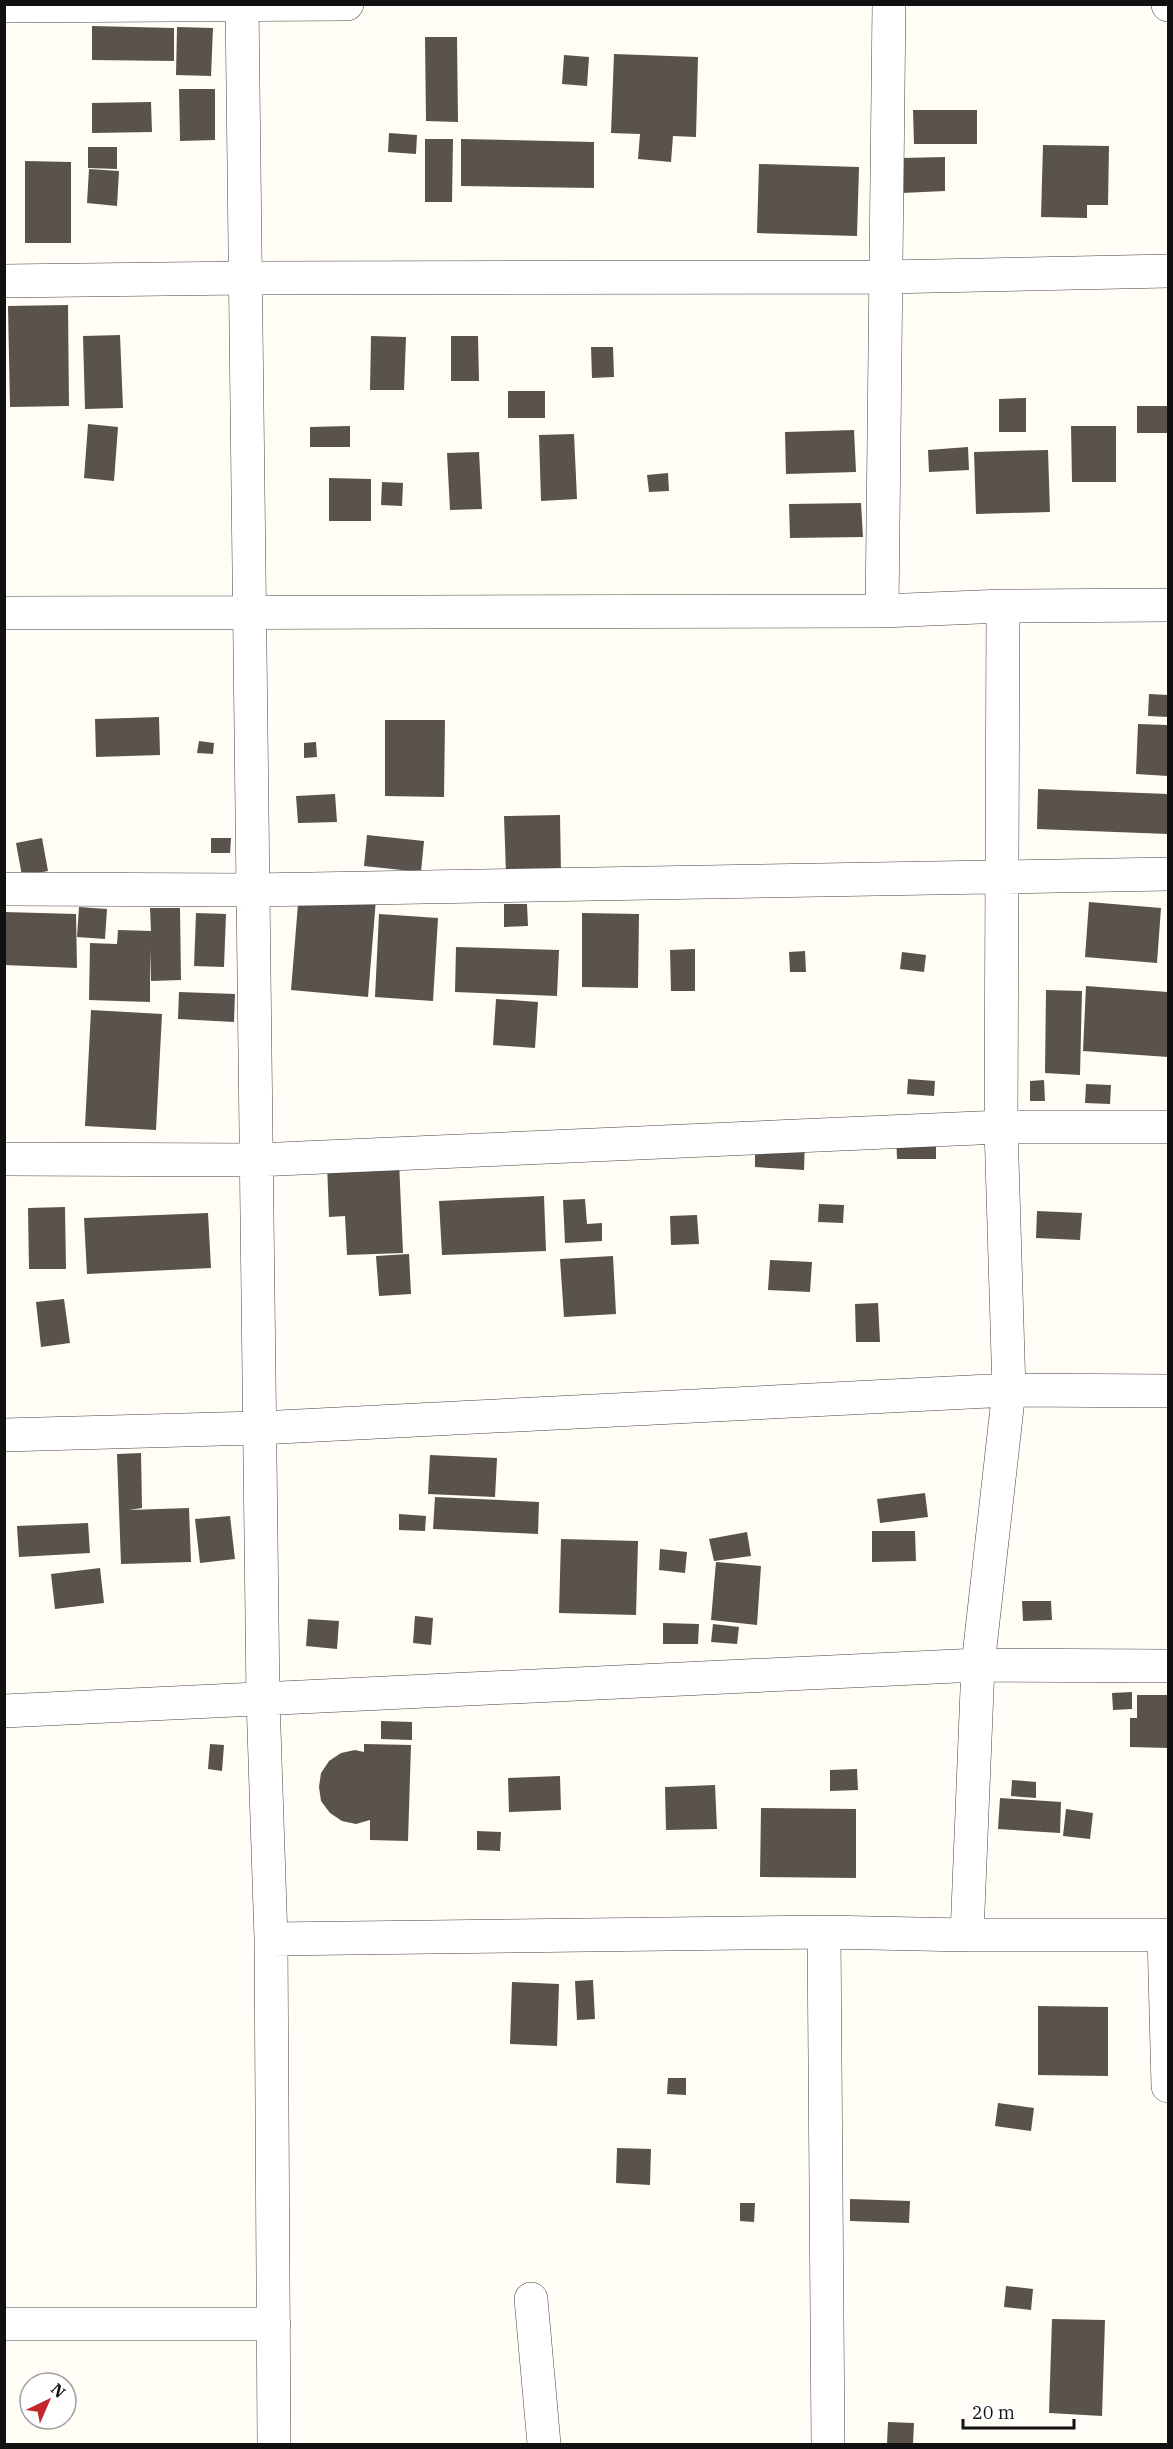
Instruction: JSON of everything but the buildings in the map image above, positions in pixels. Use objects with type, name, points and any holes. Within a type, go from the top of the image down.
[{"type":"street","points":[[4,6],[347,4]]},
{"type":"street","points":[[882,611],[889,4]]},
{"type":"street","points":[[242,5],[263,1699],[271,1939],[274,2445]]},
{"type":"street","points":[[4,281],[245,278],[885,277],[1168,271]]},
{"type":"street","points":[[4,613],[882,611],[1003,606],[1168,605]]},
{"type":"street","points":[[967,1935],[978,1665],[1010,1389],[1000,1127],[1003,606]]},
{"type":"street","points":[[4,889],[252,890],[1168,873]]},
{"type":"street","points":[[4,1159],[256,1160],[1000,1127],[1168,1127]]},
{"type":"street","points":[[4,1435],[259,1428],[1010,1389],[1168,1391]]},
{"type":"street","points":[[4,1711],[978,1665],[1168,1666]]},
{"type":"street","points":[[271,1939],[824,1932],[1166,1935],[1168,2086]]},
{"type":"street","points":[[824,1932],[828,2445]]},
{"type":"street","points":[[531,2299],[544,2445]]},
{"type":"street","points":[[4,2324],[274,2324]]}]
